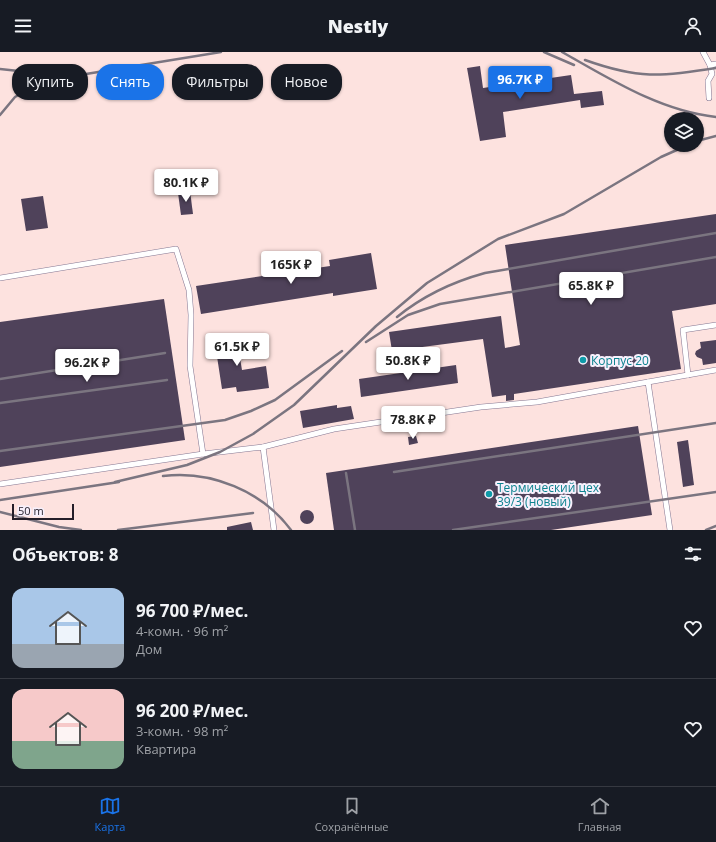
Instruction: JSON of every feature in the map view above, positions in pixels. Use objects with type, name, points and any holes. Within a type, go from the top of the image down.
[{"type":"lane","points":[[703,52],[710,65],[712,74],[708,81],[709,98]]},
{"type":"lane","points":[[710,65],[716,64]]},
{"type":"lane","points":[[0,278],[176,249],[189,290],[191,315],[190,366],[203,454]]},
{"type":"lane","points":[[688,374],[683,330],[716,325]]},
{"type":"lane","points":[[0,484],[203,454],[263,447],[334,429],[481,408],[537,402],[716,370]]},
{"type":"lane","points":[[648,382],[670,530]]},
{"type":"lane","points":[[263,447],[274,530]]},
{"type":"shaded area","points":[[0,52],[716,52],[716,530],[0,530]]},
{"type":"building","points":[[480,66],[483,88],[571,75],[574,94],[602,91],[604,105],[581,108],[580,100],[503,112],[506,137],[480,141],[467,68]]},
{"type":"building","points":[[190,191],[193,214],[181,215],[178,193]]},
{"type":"building","points":[[43,196],[48,228],[26,231],[21,199]]},
{"type":"building","points":[[716,214],[716,304],[672,311],[681,369],[514,394],[514,400],[506,401],[506,395],[492,397],[483,339],[392,351],[389,332],[501,316],[505,348],[520,345],[505,245]]},
{"type":"building","points":[[371,253],[377,289],[333,296],[333,293],[201,314],[196,286],[330,266],[329,260]]},
{"type":"building","points":[[164,299],[185,440],[0,467],[0,322]]},
{"type":"building","points":[[236,334],[242,370],[266,366],[269,388],[237,392],[236,387],[222,389],[214,337]]},
{"type":"building","points":[[716,340],[716,363],[703,365],[702,359],[697,357],[695,354],[696,351],[701,348],[700,342]]},
{"type":"building","points":[[456,365],[458,383],[361,397],[359,379]]},
{"type":"building","points":[[337,405],[337,408],[351,406],[354,419],[303,428],[300,411]]},
{"type":"building","name":"Термический цех 39/3 (новый)","points":[[638,426],[652,515],[551,530],[334,530],[326,473]]},
{"type":"building","points":[[416,436],[418,443],[409,445],[408,437]]},
{"type":"building","points":[[688,440],[694,485],[683,487],[677,442]]},
{"type":"building","points":[[307,510],[312,512],[314,517],[312,522],[307,524],[302,522],[300,517],[302,512]]},
{"type":"building","points":[[251,522],[253,530],[227,530],[227,527]]},
{"type":"railway","points":[[0,115],[15,97],[43,81],[221,52]]},
{"type":"railway","points":[[544,52],[574,65]]},
{"type":"railway","points":[[562,52],[617,83],[655,101],[695,114],[716,117]]},
{"type":"railway","points":[[585,60],[620,71],[650,74],[680,73],[716,68]]},
{"type":"railway","points":[[0,69],[12,70]]},
{"type":"railway","points":[[704,139],[716,136]]},
{"type":"railway","points":[[115,482],[187,465],[220,452],[253,434],[294,405],[376,326],[427,283],[498,239],[564,214],[661,157],[672,152]]},
{"type":"railway","points":[[397,317],[407,309],[439,290],[485,273],[716,233]]},
{"type":"railway","points":[[366,342],[408,315],[440,304],[716,257]]},
{"type":"railway","points":[[0,451],[225,420],[251,411],[275,400],[342,351]]},
{"type":"railway","points":[[0,379],[165,353]]},
{"type":"railway","points":[[0,403],[167,380]]},
{"type":"railway","points":[[394,472],[716,423]]},
{"type":"railway","points":[[346,473],[355,530]]},
{"type":"railway","points":[[163,476],[199,476],[234,486],[266,504],[291,530]]},
{"type":"railway","points":[[0,500],[119,482]]},
{"type":"railway","points":[[453,530],[716,492]]},
{"type":"railway","points":[[0,512],[59,527],[81,530]]},
{"type":"railway","points":[[118,530],[253,513]]},
{"type":"railway","points":[[706,530],[716,526]]},
{"type":"place","name":"Корпус 20","points":[[583,360]]},
{"type":"place","name":"Термический цех 39/3 (новый)","points":[[489,494]]}]
